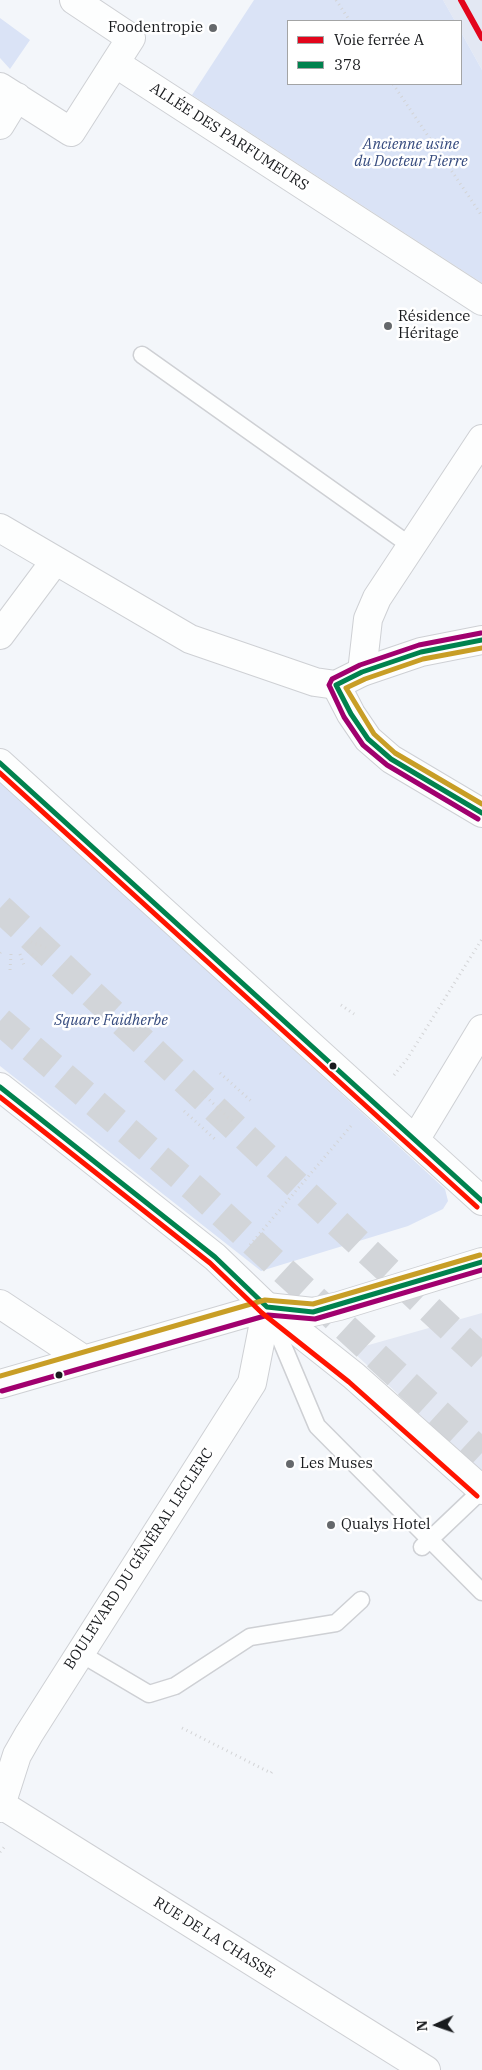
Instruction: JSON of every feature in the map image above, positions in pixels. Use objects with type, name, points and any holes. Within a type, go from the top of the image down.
[{"type":"street","points":[[0,125],[8,92],[71,132],[130,38],[74,0]]},
{"type":"street","name":"ALLÉE DES PARFUMEURS","points":[[115,63],[482,302]]},
{"type":"street","points":[[362,672],[368,619],[377,598],[482,438]]},
{"type":"street","points":[[0,528],[190,639],[214,649],[315,682],[336,685],[362,672],[421,652],[482,640]]},
{"type":"street","points":[[0,635],[55,561]]},
{"type":"street","points":[[336,685],[351,714],[368,739],[391,759],[482,813]]},
{"type":"street","points":[[0,763],[482,1201]]},
{"type":"street","points":[[415,1140],[482,1029]]},
{"type":"street","points":[[0,1087],[215,1257],[267,1307],[354,1376],[482,1490]]},
{"type":"street","points":[[0,1384],[267,1307],[312,1312],[338,1306],[482,1262]]},
{"type":"street","points":[[0,1304],[83,1360]]},
{"type":"street","name":"BOULEVARD DU GÉNÉRAL LECLERC","points":[[1,1806],[17,1755],[78,1652],[252,1382],[267,1307]]},
{"type":"street","name":"RUE DE LA CHASSE","points":[[1,1806],[426,2070]]},
{"type":"lane","points":[[142,355],[411,546]]},
{"type":"lane","points":[[267,1307],[317,1426],[426,1543],[482,1592]]},
{"type":"lane","points":[[426,1543],[482,1490]]},
{"type":"lane","points":[[78,1652],[149,1694],[175,1686],[250,1637],[336,1622],[361,1600]]},
{"type":"path","points":[[336,0],[349,20]]},
{"type":"path","points":[[394,85],[482,216]]},
{"type":"path","points":[[32,942],[46,948]]},
{"type":"path","points":[[28,951],[40,960]]},
{"type":"path","points":[[10,970],[11,954]]},
{"type":"path","points":[[20,954],[25,968]]},
{"type":"path","points":[[340,1005],[354,1014]]},
{"type":"path","points":[[220,1073],[250,1101]]},
{"type":"path","points":[[202,1093],[232,1121]]},
{"type":"path","points":[[184,1110],[216,1140]]},
{"type":"path","points":[[182,1728],[271,1773],[274,1769]]},
{"type":"shaded area","points":[[443,0],[482,0],[482,70],[462,34],[462,20],[454,20]]},
{"type":"shaded area","points":[[482,1313],[482,1473],[351,1350]]},
{"type":"green space","name":"Ancienne usine du Docteur Pierre","points":[[254,0],[443,0],[454,20],[287,20],[287,85],[462,85],[462,34],[482,70],[482,283],[192,95]]},
{"type":"green space","points":[[0,18],[30,40],[10,69],[0,58]]},
{"type":"green space","name":"Square Faidherbe","points":[[0,780],[445,1189],[448,1201],[443,1209],[408,1226],[261,1271],[0,1066]]},
{"type":"tunnel","points":[[0,908],[482,1358]]},
{"type":"tunnel","points":[[0,1021],[196,1190],[482,1453]]},
{"type":"rail line","name":"A","points":[[461,0],[482,38]]},
{"type":"transit line","points":[[478,819],[387,765],[363,745],[344,717],[329,685],[332,679],[360,665],[419,645],[481,633]]},
{"type":"transit line","name":"378","points":[[482,640],[421,652],[362,672],[336,685],[351,714],[368,739],[391,759],[482,813]]},
{"type":"transit line","points":[[482,648],[423,659],[365,679],[346,688],[374,734],[395,753],[482,804]]},
{"type":"transit line","name":"378","points":[[0,763],[482,1201]]},
{"type":"transit line","points":[[0,773],[477,1207]]},
{"type":"transit line","name":"378","points":[[0,1087],[215,1257],[267,1307],[313,1312],[482,1262]]},
{"type":"transit line","points":[[0,1097],[210,1263],[262,1313],[349,1382],[477,1496]]},
{"type":"transit line","points":[[0,1376],[265,1300],[313,1304],[480,1255]]},
{"type":"transit line","points":[[2,1391],[268,1315],[315,1319],[482,1270]]},
{"type":"place","name":"Foodentropie","points":[[213,28]]},
{"type":"place","name":"Résidence Héritage","points":[[388,326]]},
{"type":"place","name":"Les Muses","points":[[290,1464]]},
{"type":"place","name":"Qualys Hotel","points":[[331,1525]]}]
